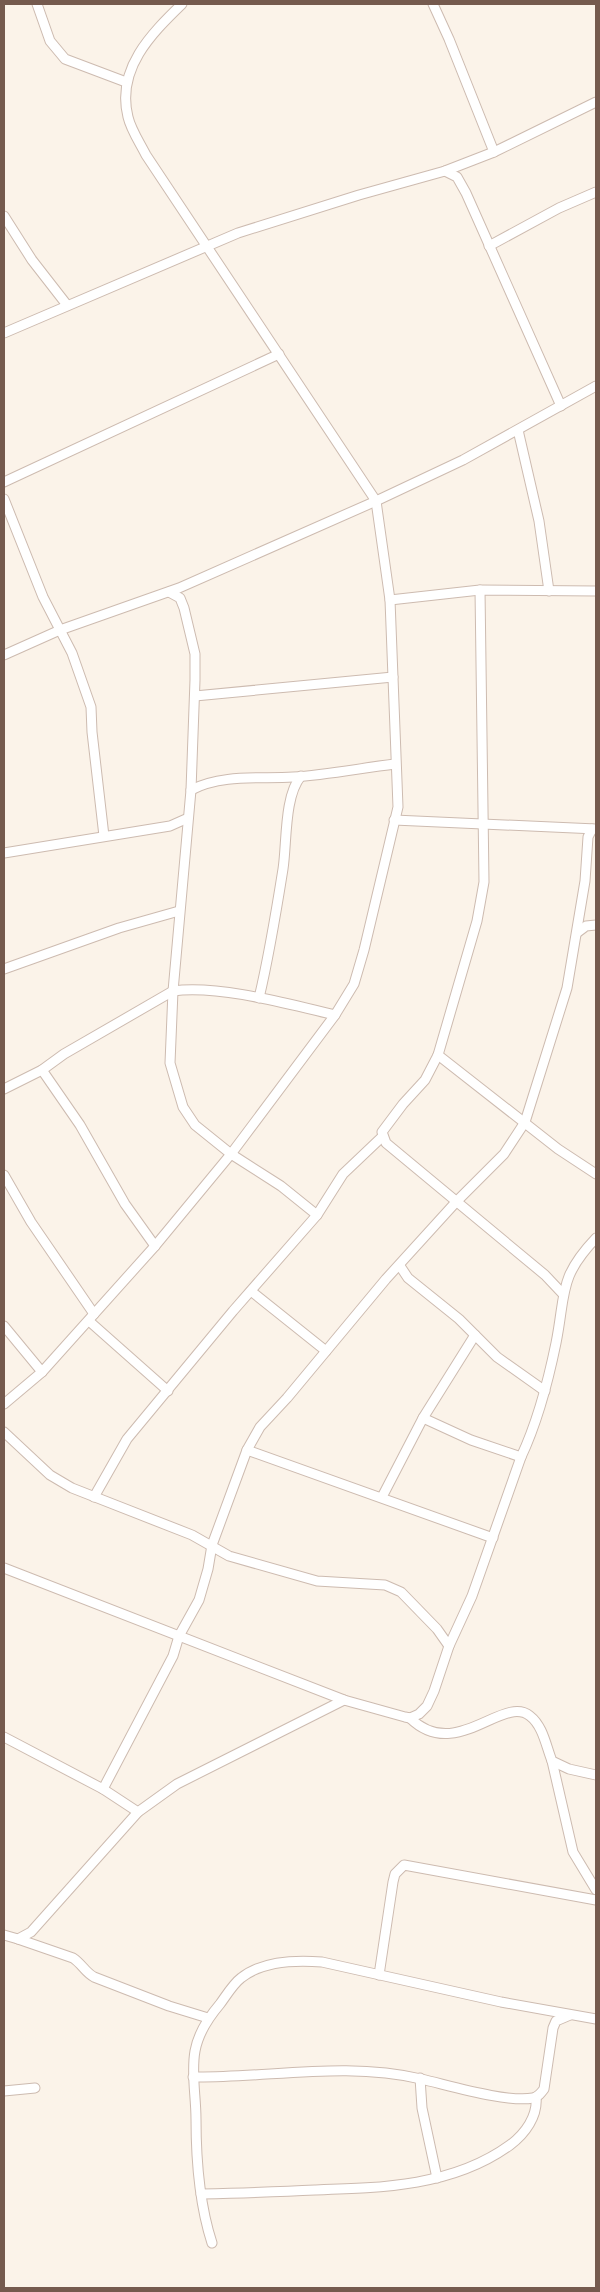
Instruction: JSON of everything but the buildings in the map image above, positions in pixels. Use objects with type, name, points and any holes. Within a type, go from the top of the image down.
[{"type":"street","points":[[37,4],[50,41],[65,58],[126,82]]},
{"type":"street","points":[[4,1404],[42,1372],[155,1246],[231,1154],[335,1015],[354,984],[398,807],[390,600],[376,501],[206,246],[137,138],[128,118],[125,100],[126,82],[143,45],[182,4]]},
{"type":"street","points":[[432,4],[449,39],[494,152]]},
{"type":"street","points":[[4,333],[206,246],[273,221],[445,171],[494,152],[596,102]]},
{"type":"street","points":[[445,171],[457,178],[561,406]]},
{"type":"street","points":[[489,246],[559,208],[596,192]]},
{"type":"street","points":[[4,216],[32,260],[67,305]]},
{"type":"street","points":[[4,482],[279,354]]},
{"type":"street","points":[[4,655],[60,630],[169,592],[376,501],[463,460],[596,386]]},
{"type":"street","points":[[518,430],[539,521],[549,591]]},
{"type":"street","points":[[4,499],[43,597],[72,653],[91,706],[92,732],[104,836]]},
{"type":"street","points":[[390,600],[480,590],[596,591]]},
{"type":"street","points":[[94,1497],[127,1439],[317,1215],[343,1174],[382,1136],[382,1132],[390,1121],[425,1080],[438,1056],[477,921],[484,882],[480,590]]},
{"type":"street","points":[[169,592],[180,598],[192,633],[195,654],[191,790],[179,911],[170,1063],[183,1107],[195,1125],[231,1154],[281,1186],[317,1215]]},
{"type":"street","points":[[195,696],[393,677]]},
{"type":"street","points":[[191,790],[209,782],[232,779],[300,776],[395,764]]},
{"type":"street","points":[[259,998],[283,867],[291,795],[295,783],[300,776]]},
{"type":"street","points":[[4,853],[170,826],[188,818]]},
{"type":"street","points":[[394,820],[594,829]]},
{"type":"street","points":[[103,1789],[173,1656],[180,1636],[199,1600],[212,1545],[246,1450],[260,1427],[386,1279],[400,1266],[456,1202],[504,1154],[525,1122],[568,988],[585,881],[588,837],[594,829]]},
{"type":"street","points":[[4,969],[118,928],[179,911]]},
{"type":"street","points":[[578,932],[586,926],[596,925]]},
{"type":"street","points":[[4,1089],[42,1070],[64,1054],[173,991],[189,989],[259,998],[335,1015]]},
{"type":"street","points":[[438,1056],[558,1149],[596,1174]]},
{"type":"street","points":[[42,1070],[80,1125],[125,1204],[155,1246]]},
{"type":"street","points":[[382,1136],[386,1143],[545,1275],[562,1293]]},
{"type":"street","points":[[4,1176],[91,1318],[168,1390]]},
{"type":"street","points":[[410,1718],[419,1714],[427,1706],[449,1646],[472,1596],[545,1390],[556,1341],[562,1293],[568,1273],[596,1238]]},
{"type":"street","points":[[400,1266],[408,1278],[475,1335],[497,1357],[545,1390]]},
{"type":"street","points":[[251,1291],[326,1351]]},
{"type":"street","points":[[4,1326],[42,1372]]},
{"type":"street","points":[[382,1497],[423,1418],[475,1335]]},
{"type":"street","points":[[423,1418],[471,1440],[521,1457]]},
{"type":"street","points":[[4,1432],[50,1475],[94,1497],[212,1545],[229,1556],[299,1576],[340,1583],[385,1585],[401,1592],[437,1629],[449,1646]]},
{"type":"street","points":[[246,1450],[493,1538]]},
{"type":"street","points":[[4,1568],[344,1700],[410,1718],[419,1727],[430,1732],[463,1732],[510,1712],[520,1711],[530,1716],[540,1727],[552,1761],[572,1852],[596,1890]]},
{"type":"street","points":[[324,1710],[329,1694]]},
{"type":"street","points":[[18,1938],[31,1932],[138,1812],[178,1784],[344,1700]]},
{"type":"street","points":[[4,1737],[103,1789],[138,1812]]},
{"type":"street","points":[[552,1761],[569,1769],[596,1775]]},
{"type":"street","points":[[379,1974],[393,1882],[395,1874],[404,1865],[596,1900]]},
{"type":"street","points":[[4,1934],[73,1958],[79,1962],[87,1973],[94,1977],[169,2006],[208,2018]]},
{"type":"street","points":[[212,2243],[201,2194],[196,2146],[196,2096],[193,2077],[195,2049],[208,2018],[240,1978],[256,1969],[305,1961],[345,1966],[501,2002],[596,2019]]},
{"type":"street","points":[[201,2194],[364,2188],[405,2184],[437,2178],[480,2164],[514,2142],[529,2126],[536,2110],[536,2097],[544,2089],[553,2028],[556,2021],[562,2017],[572,2015]]},
{"type":"street","points":[[193,2077],[336,2070],[420,2078],[501,2096],[536,2097]]},
{"type":"street","points":[[420,2078],[420,2101],[437,2178]]},
{"type":"street","points":[[4,2091],[35,2088]]}]
